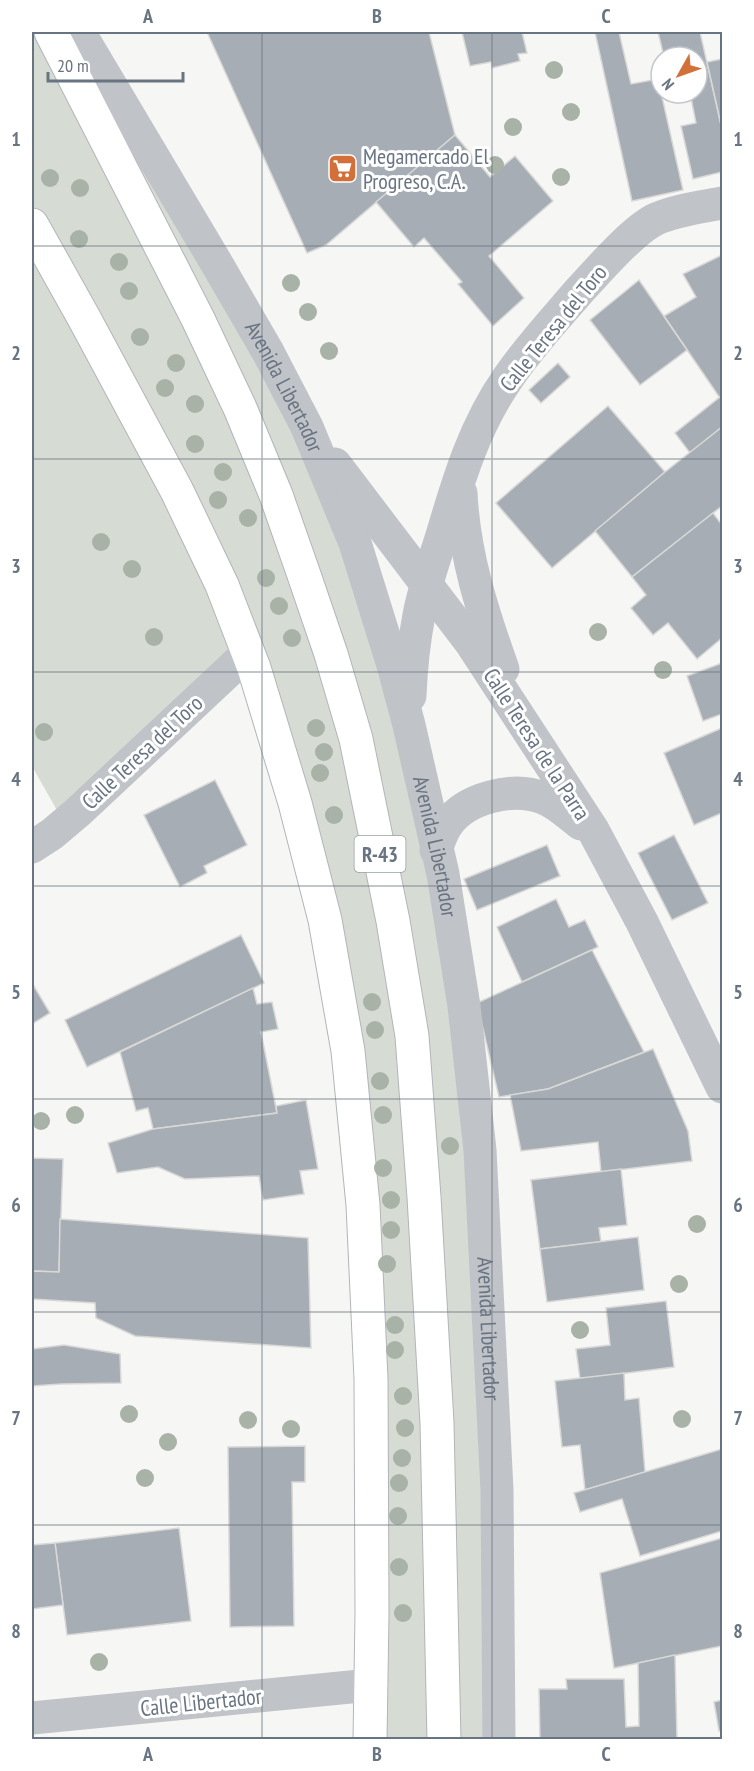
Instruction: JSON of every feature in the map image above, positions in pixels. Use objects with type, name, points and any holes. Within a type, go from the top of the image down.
[{"type":"main road","name":"R-43","points":[[51,32],[240,408],[276,495],[303,572],[331,654],[356,739],[393,921],[412,1036],[437,1423],[444,1740]]},
{"type":"main road","points":[[32,225],[177,491],[222,585],[248,653],[295,803],[325,920],[348,1051],[363,1205],[371,1379],[370,1740]]},
{"type":"street","name":"Avenida Libertador","points":[[79,32],[268,352],[307,427],[359,554],[409,725],[442,874],[464,1006],[480,1150],[496,1490],[499,1740]]},
{"type":"street","name":"Calle Teresa del Toro","points":[[409,725],[414,644],[419,613],[460,474],[483,418],[508,377],[562,311],[602,266],[645,226],[656,219],[723,203]]},
{"type":"street","points":[[32,243],[58,272]]},
{"type":"street","name":"Calle Teresa de la Parra","points":[[307,427],[471,643],[593,830],[642,922],[723,1087]]},
{"type":"street","points":[[460,474],[462,522],[471,571],[485,619],[528,729]]},
{"type":"street","name":"Calle Teresa del Toro","points":[[32,847],[78,812],[248,653]]},
{"type":"street","points":[[436,850],[446,826],[457,813],[473,803],[497,794],[519,793],[543,798],[553,804],[582,825],[601,846]]},
{"type":"street","name":"Calle Libertador","points":[[32,1718],[371,1685]]},
{"type":"shaded area","points":[[32,32],[75,32],[355,543],[464,1006],[499,1739],[370,1739],[348,1051],[254,668],[32,243]]},
{"type":"shaded area","points":[[32,245],[246,652],[63,821],[32,766]]},
{"type":"building","name":"Megamercado El Progreso, C.A.","points":[[207,32],[429,32],[455,135],[326,245],[307,253]]},
{"type":"building","points":[[462,32],[522,32],[527,53],[518,54],[520,61],[492,68],[491,62],[470,66]]},
{"type":"building","points":[[595,32],[619,32],[631,84],[649,81],[649,105],[664,105],[683,190],[632,201]]},
{"type":"building","points":[[658,32],[700,32],[703,45],[661,45]]},
{"type":"building","points":[[722,59],[722,129],[709,71],[709,62]]},
{"type":"building","points":[[709,72],[722,129],[722,172],[693,179],[681,126],[696,123],[692,105],[709,105]]},
{"type":"building","points":[[455,135],[490,177],[515,156],[553,201],[489,256],[524,298],[493,326],[458,284],[462,282],[424,238],[414,247],[376,202]]},
{"type":"building","points":[[722,255],[722,401],[664,316],[696,297],[683,274]]},
{"type":"building","points":[[639,280],[687,350],[640,385],[590,320]]},
{"type":"building","points":[[558,363],[570,377],[541,403],[529,390]]},
{"type":"building","points":[[720,397],[722,427],[690,453],[675,433]]},
{"type":"building","points":[[608,406],[665,472],[552,568],[496,503]]},
{"type":"building","points":[[722,427],[722,506],[632,577],[595,531]]},
{"type":"building","points":[[713,513],[722,525],[722,638],[697,659],[668,623],[653,635],[631,608],[646,595],[632,577]]},
{"type":"building","points":[[722,663],[722,714],[703,721],[687,676]]},
{"type":"building","points":[[722,728],[722,813],[694,825],[664,753]]},
{"type":"building","points":[[215,780],[247,845],[204,866],[207,873],[180,887],[144,815]]},
{"type":"building","points":[[674,835],[708,903],[672,920],[638,853]]},
{"type":"building","points":[[547,845],[560,876],[477,910],[464,879]]},
{"type":"building","points":[[556,899],[569,927],[585,920],[598,947],[522,982],[497,927]]},
{"type":"building","points":[[241,935],[264,983],[87,1067],[65,1020]]},
{"type":"building","points":[[592,950],[644,1052],[548,1089],[499,1097],[477,1003]]},
{"type":"building","points":[[32,983],[50,1013],[32,1024]]},
{"type":"building","points":[[253,988],[257,1004],[272,1002],[278,1029],[261,1032],[277,1113],[153,1129],[148,1108],[136,1111],[120,1052]]},
{"type":"building","points":[[653,1049],[688,1131],[692,1161],[601,1172],[598,1142],[521,1151],[510,1095],[548,1089]]},
{"type":"building","points":[[306,1100],[318,1169],[300,1171],[304,1194],[263,1200],[259,1176],[185,1179],[158,1167],[117,1173],[108,1143],[153,1129],[277,1113],[276,1106]]},
{"type":"building","points":[[32,1158],[63,1159],[59,1272],[32,1271]]},
{"type":"building","points":[[621,1169],[627,1225],[599,1228],[601,1242],[540,1249],[531,1180]]},
{"type":"building","points":[[60,1219],[308,1238],[311,1348],[135,1336],[96,1318],[95,1303],[32,1299],[32,1271],[59,1272]]},
{"type":"building","points":[[638,1237],[644,1290],[547,1302],[540,1249]]},
{"type":"building","points":[[666,1301],[674,1367],[580,1379],[576,1349],[610,1345],[606,1308]]},
{"type":"building","points":[[64,1345],[120,1354],[121,1383],[32,1386],[32,1349]]},
{"type":"building","points":[[624,1373],[625,1400],[639,1398],[645,1472],[585,1490],[580,1445],[562,1447],[555,1381]]},
{"type":"building","points":[[305,1446],[305,1482],[292,1482],[294,1626],[230,1627],[228,1447]]},
{"type":"building","points":[[722,1449],[722,1531],[640,1556],[622,1499],[580,1512],[574,1493]]},
{"type":"building","points":[[179,1528],[191,1621],[67,1635],[55,1543]]},
{"type":"building","points":[[722,1538],[722,1646],[614,1668],[600,1573]]},
{"type":"building","points":[[55,1543],[63,1605],[32,1609],[32,1545]]},
{"type":"building","points":[[675,1655],[677,1740],[540,1740],[539,1689],[567,1689],[566,1679],[624,1679],[626,1727],[639,1726],[638,1663]]},
{"type":"building","points":[[722,1700],[722,1731],[719,1731],[714,1702]]},
{"type":"place","name":"Megamercado El Progreso, C.A.","points":[[342,169]]}]
